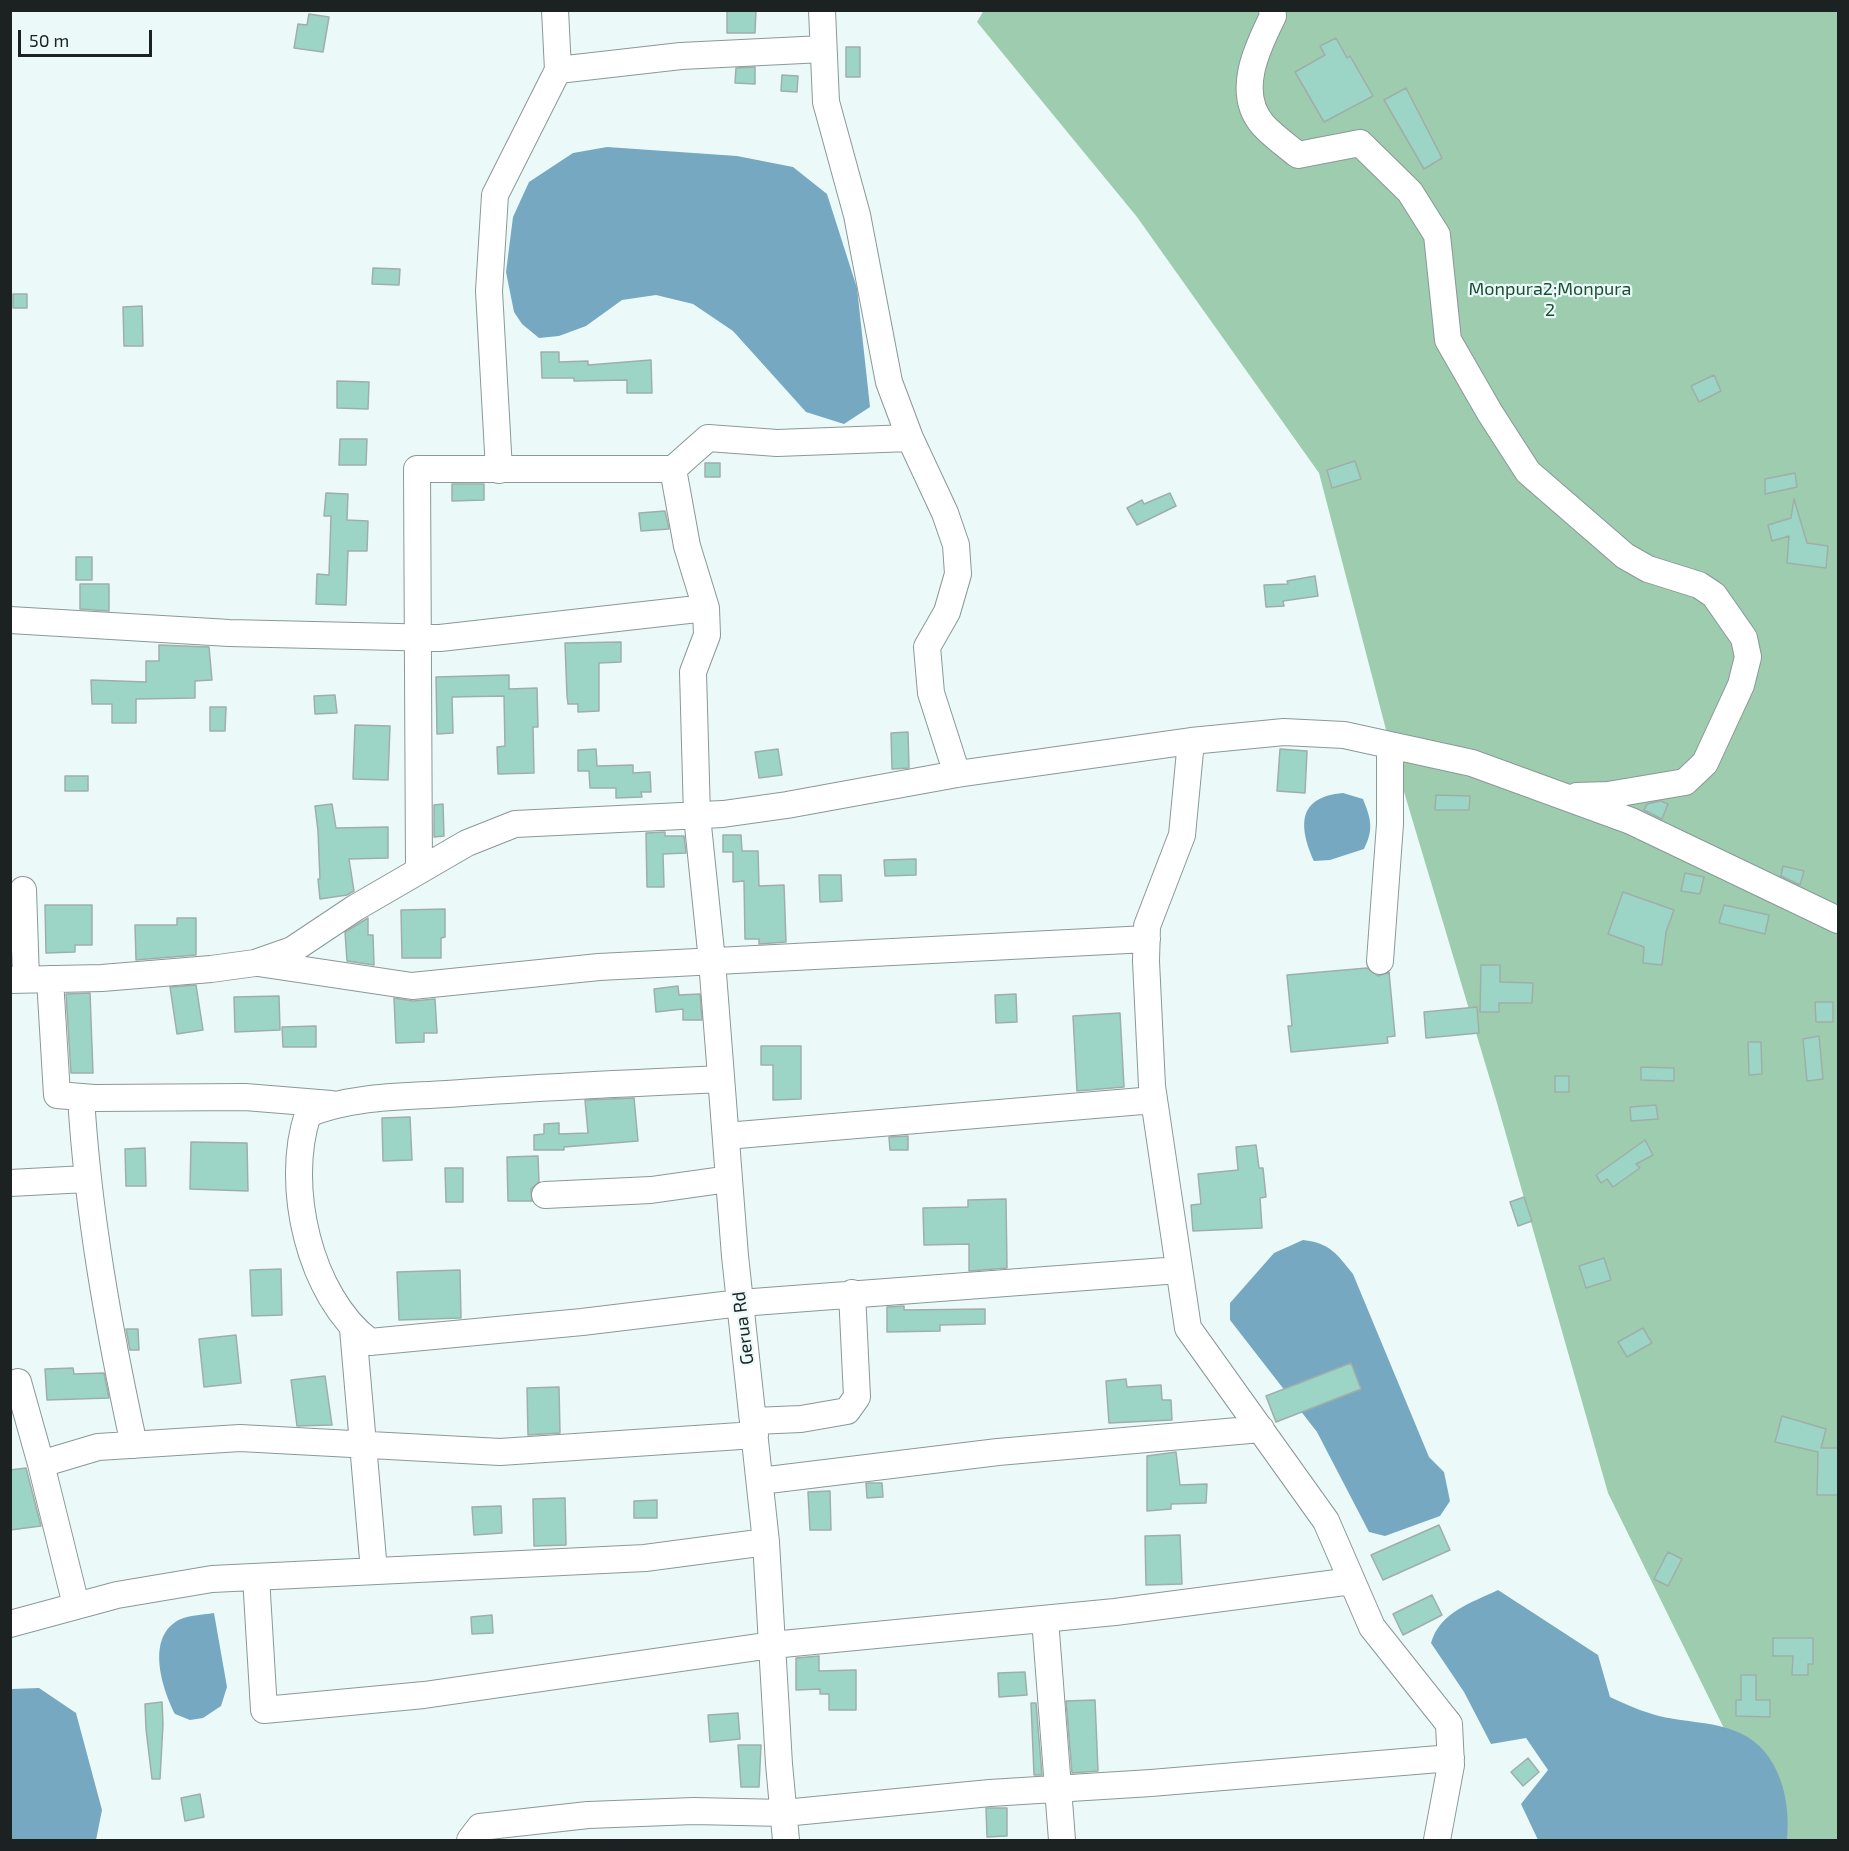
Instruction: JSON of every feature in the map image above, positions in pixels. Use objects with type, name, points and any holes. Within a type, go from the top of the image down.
[{"type":"street","points":[[499,470],[489,291],[495,195],[558,70],[555,10]]},
{"type":"street","points":[[822,10],[826,102],[857,215],[889,382],[910,438],[945,513],[956,545],[957,574],[947,612],[927,647],[931,693],[957,774]]},
{"type":"street","points":[[1272,10],[1273,16],[1257,50],[1248,93],[1262,124],[1298,155],[1360,143],[1410,192],[1437,235],[1448,340],[1490,413],[1528,472],[1624,556],[1648,569],[1699,585],[1714,595],[1744,638],[1748,657],[1742,685],[1706,764],[1685,782],[1608,795],[1564,797]]},
{"type":"street","points":[[558,70],[681,57],[823,49]]},
{"type":"street","points":[[419,870],[417,469],[673,469],[708,438],[777,443],[910,438]]},
{"type":"street","name":"Gerua Rd","points":[[673,469],[687,546],[706,608],[707,635],[693,672],[698,816],[740,1303],[766,1542],[786,1840]]},
{"type":"street","points":[[10,620],[229,633],[440,638],[706,608]]},
{"type":"street","points":[[29,979],[146,975],[255,963],[292,950],[355,908],[419,870],[467,843],[515,824],[698,816],[787,805],[957,774],[1191,741],[1284,732],[1344,735],[1472,763],[1630,821],[1839,920]]},
{"type":"street","points":[[1191,741],[1182,835],[1147,926],[1154,1100],[1188,1328],[1326,1521],[1372,1627],[1449,1724],[1451,1758],[1437,1840]]},
{"type":"street","points":[[1380,961],[1390,824],[1390,745]]},
{"type":"street","points":[[23,890],[29,979],[57,1095],[245,1098],[332,1104],[519,1088],[721,1079]]},
{"type":"street","points":[[255,963],[412,986],[598,967],[1147,939]]},
{"type":"street","points":[[81,1097],[86,1179],[115,1356],[134,1445]]},
{"type":"street","points":[[726,1136],[1154,1100]]},
{"type":"street","points":[[332,1104],[308,1114],[300,1138],[301,1218],[318,1269],[334,1305],[353,1329],[370,1342],[852,1293],[1179,1270]]},
{"type":"street","points":[[10,1184],[86,1179]]},
{"type":"street","points":[[545,1195],[651,1190],[729,1179]]},
{"type":"street","points":[[41,1464],[98,1447],[240,1438],[500,1452],[755,1428],[847,1411],[857,1397],[852,1293]]},
{"type":"street","points":[[353,1329],[374,1571]]},
{"type":"street","points":[[18,1382],[76,1605]]},
{"type":"street","points":[[760,1481],[998,1452],[1261,1430]]},
{"type":"street","points":[[10,1624],[117,1594],[201,1581],[645,1558],[766,1542]]},
{"type":"street","points":[[256,1577],[264,1710],[424,1695],[772,1645],[1045,1619],[1352,1581]]},
{"type":"street","points":[[1045,1619],[1062,1840]]},
{"type":"street","points":[[470,1840],[480,1827],[588,1815],[694,1811],[784,1813],[1451,1758]]},
{"type":"green space","name":"Monpura2;Monpura 2","points":[[984,10],[1838,11],[1838,1840],[1779,1840],[1608,1493],[1497,1103],[1390,745],[1319,473],[1137,217],[977,22]]},
{"type":"water","points":[[607,147],[737,156],[793,167],[827,194],[857,288],[870,407],[844,424],[806,412],[733,331],[693,304],[656,295],[622,300],[586,326],[559,336],[539,338],[522,324],[514,312],[506,272],[513,217],[529,182],[573,153]]},
{"type":"water","points":[[1343,793],[1363,799],[1370,824],[1367,842],[1364,849],[1330,860],[1314,861],[1305,836],[1306,815],[1317,800]]},
{"type":"water","points":[[1303,1240],[1320,1244],[1332,1251],[1353,1274],[1429,1457],[1444,1472],[1450,1501],[1440,1516],[1385,1536],[1369,1532],[1317,1432],[1230,1320],[1230,1303],[1274,1253]]},
{"type":"water","points":[[1498,1590],[1598,1655],[1610,1697],[1639,1710],[1660,1716],[1729,1729],[1754,1741],[1774,1764],[1780,1779],[1787,1809],[1787,1840],[1538,1840],[1521,1804],[1548,1770],[1526,1738],[1491,1744],[1464,1692],[1431,1643],[1441,1623],[1449,1616],[1467,1604]]},
{"type":"water","points":[[214,1613],[227,1687],[221,1706],[203,1718],[190,1720],[175,1714],[166,1692],[160,1667],[161,1642],[166,1632],[178,1620]]},
{"type":"water","points":[[39,1688],[76,1713],[102,1810],[96,1840],[11,1840],[11,1689]]},
{"type":"building","points":[[727,10],[756,10],[755,33],[727,33]]},
{"type":"building","points":[[309,14],[329,17],[323,52],[294,48],[298,24],[307,25]]},
{"type":"building","points":[[1336,38],[1347,58],[1350,56],[1373,96],[1324,122],[1295,72],[1325,55],[1320,46]]},
{"type":"building","points":[[846,47],[860,47],[860,77],[846,77]]},
{"type":"building","points":[[755,67],[755,84],[735,83],[736,68]]},
{"type":"building","points":[[782,75],[798,76],[797,92],[781,91]]},
{"type":"building","points":[[1406,88],[1442,158],[1424,169],[1384,100]]},
{"type":"building","points":[[373,268],[400,269],[399,285],[372,284]]},
{"type":"building","points":[[13,294],[27,294],[27,308],[13,308]]},
{"type":"building","points":[[142,306],[143,346],[124,346],[123,307]]},
{"type":"building","points":[[541,352],[559,352],[559,362],[588,361],[588,365],[651,360],[652,393],[627,393],[627,380],[574,381],[574,378],[542,378]]},
{"type":"building","points":[[1714,375],[1721,391],[1699,402],[1691,386]]},
{"type":"building","points":[[337,381],[369,382],[368,409],[337,408]]},
{"type":"building","points":[[340,439],[367,439],[366,465],[339,465]]},
{"type":"building","points":[[1355,461],[1361,479],[1332,488],[1327,470]]},
{"type":"building","points":[[705,463],[720,463],[720,477],[705,477]]},
{"type":"building","points":[[1795,473],[1797,487],[1765,494],[1765,479]]},
{"type":"building","points":[[452,484],[484,484],[484,500],[452,501]]},
{"type":"building","points":[[326,493],[348,494],[347,520],[368,521],[367,551],[348,551],[346,605],[316,604],[317,574],[329,575],[331,516],[324,516]]},
{"type":"building","points":[[1170,493],[1176,506],[1137,525],[1127,508],[1142,500],[1144,504]]},
{"type":"building","points":[[1794,499],[1807,543],[1828,546],[1826,568],[1787,563],[1789,536],[1772,541],[1768,525],[1791,518]]},
{"type":"building","points":[[665,511],[669,529],[641,531],[639,513]]},
{"type":"building","points":[[76,557],[92,557],[92,580],[76,580]]},
{"type":"building","points":[[1315,576],[1318,596],[1283,601],[1284,606],[1266,607],[1264,585],[1288,584],[1287,581]]},
{"type":"building","points":[[80,584],[109,584],[109,611],[80,609]]},
{"type":"building","points":[[621,642],[621,662],[599,663],[599,711],[578,712],[578,704],[568,704],[565,643]]},
{"type":"building","points":[[159,645],[209,647],[212,680],[195,681],[195,698],[136,699],[136,723],[112,723],[112,704],[92,704],[91,680],[146,682],[146,661],[159,661]]},
{"type":"building","points":[[509,675],[509,689],[537,688],[538,727],[533,727],[534,773],[498,774],[497,747],[505,746],[504,696],[452,697],[453,733],[437,734],[436,677]]},
{"type":"building","points":[[335,695],[337,713],[315,714],[314,696]]},
{"type":"building","points":[[210,707],[226,707],[225,731],[210,731]]},
{"type":"building","points":[[355,725],[390,726],[388,780],[353,779]]},
{"type":"building","points":[[908,732],[909,768],[892,769],[891,733]]},
{"type":"building","points":[[596,749],[597,766],[633,765],[633,773],[650,772],[651,792],[641,792],[642,797],[616,798],[616,788],[590,788],[589,771],[578,771],[578,750]]},
{"type":"building","points":[[778,749],[782,775],[759,778],[755,752]]},
{"type":"building","points":[[1280,749],[1307,751],[1305,793],[1277,791]]},
{"type":"building","points":[[65,776],[88,776],[88,791],[65,791]]},
{"type":"building","points":[[1436,795],[1470,796],[1469,810],[1435,810]]},
{"type":"building","points":[[1661,801],[1668,804],[1662,819],[1644,810],[1647,804]]},
{"type":"building","points":[[332,804],[336,828],[388,827],[388,858],[349,859],[354,891],[347,895],[320,899],[315,806]]},
{"type":"building","points":[[443,804],[444,836],[434,837],[434,805]]},
{"type":"building","points":[[665,832],[665,836],[684,836],[686,853],[663,854],[664,887],[647,887],[646,833]]},
{"type":"building","points":[[723,835],[741,835],[742,851],[758,851],[759,886],[784,885],[786,942],[759,944],[759,939],[745,939],[744,881],[733,882],[733,852],[723,852]]},
{"type":"building","points":[[916,859],[916,875],[885,876],[884,860]]},
{"type":"building","points":[[1783,866],[1804,871],[1800,885],[1781,876]]},
{"type":"building","points":[[1685,873],[1704,877],[1700,894],[1681,891]]},
{"type":"building","points":[[819,875],[841,875],[842,901],[820,902]]},
{"type":"building","points":[[1623,892],[1674,910],[1666,932],[1662,965],[1643,963],[1644,947],[1608,934]]},
{"type":"building","points":[[45,905],[92,905],[92,945],[75,945],[75,952],[46,953]]},
{"type":"building","points":[[1724,905],[1769,915],[1765,934],[1719,923]]},
{"type":"building","points":[[445,909],[445,937],[441,938],[441,958],[402,958],[401,910]]},
{"type":"building","points":[[177,918],[196,918],[196,955],[136,960],[135,925],[177,925]]},
{"type":"building","points":[[368,918],[368,935],[373,935],[374,965],[347,961],[345,932]]},
{"type":"building","points":[[1481,965],[1500,965],[1500,982],[1533,983],[1532,1003],[1499,1003],[1499,1012],[1480,1012]]},
{"type":"building","points":[[1367,968],[1378,976],[1389,972],[1395,1036],[1387,1037],[1388,1043],[1291,1052],[1288,1026],[1292,1026],[1287,975]]},
{"type":"building","points":[[196,985],[203,1030],[177,1034],[170,987]]},
{"type":"building","points":[[678,986],[679,995],[700,994],[702,1020],[683,1020],[683,1009],[656,1012],[654,989]]},
{"type":"building","points":[[90,993],[93,1073],[71,1073],[66,994]]},
{"type":"building","points":[[1016,994],[1017,1022],[996,1023],[995,995]]},
{"type":"building","points":[[279,996],[280,1030],[235,1032],[234,997]]},
{"type":"building","points":[[394,998],[413,1001],[435,999],[437,1033],[424,1033],[424,1042],[396,1043]]},
{"type":"building","points":[[1815,1002],[1833,1002],[1833,1022],[1816,1022]]},
{"type":"building","points":[[1477,1007],[1479,1033],[1426,1038],[1424,1012]]},
{"type":"building","points":[[1120,1013],[1124,1087],[1077,1091],[1073,1016]]},
{"type":"building","points":[[316,1026],[316,1047],[283,1047],[282,1027]]},
{"type":"building","points":[[1819,1036],[1823,1079],[1807,1081],[1803,1039]]},
{"type":"building","points":[[1748,1042],[1761,1042],[1762,1074],[1749,1075]]},
{"type":"building","points":[[761,1046],[801,1046],[801,1099],[773,1100],[773,1065],[761,1065]]},
{"type":"building","points":[[1641,1067],[1674,1068],[1674,1081],[1641,1080]]},
{"type":"building","points":[[1555,1076],[1569,1076],[1569,1092],[1555,1092]]},
{"type":"building","points":[[634,1098],[638,1141],[564,1147],[564,1150],[534,1150],[534,1135],[544,1134],[544,1124],[559,1123],[559,1134],[588,1133],[585,1100]]},
{"type":"building","points":[[1656,1105],[1658,1119],[1631,1121],[1630,1107]]},
{"type":"building","points":[[410,1117],[412,1160],[383,1161],[382,1118]]},
{"type":"building","points":[[908,1136],[908,1150],[890,1150],[889,1137]]},
{"type":"building","points":[[1645,1140],[1653,1155],[1636,1164],[1640,1168],[1613,1187],[1607,1179],[1601,1183],[1596,1175]]},
{"type":"building","points":[[191,1142],[247,1143],[248,1191],[190,1189]]},
{"type":"building","points":[[1256,1145],[1259,1168],[1263,1168],[1266,1197],[1260,1198],[1262,1228],[1193,1231],[1191,1205],[1201,1204],[1198,1174],[1238,1170],[1236,1147]]},
{"type":"building","points":[[145,1148],[146,1186],[126,1186],[125,1149]]},
{"type":"building","points":[[538,1156],[539,1182],[531,1189],[532,1201],[508,1201],[507,1157]]},
{"type":"building","points":[[445,1168],[463,1168],[463,1202],[446,1202]]},
{"type":"building","points":[[1524,1197],[1532,1221],[1518,1226],[1510,1202]]},
{"type":"building","points":[[1006,1199],[1007,1268],[969,1271],[969,1244],[924,1245],[923,1208],[968,1207],[968,1200]]},
{"type":"building","points":[[1604,1258],[1611,1280],[1586,1288],[1579,1266]]},
{"type":"building","points":[[281,1269],[282,1315],[252,1316],[250,1270]]},
{"type":"building","points":[[460,1270],[461,1318],[399,1320],[397,1272]]},
{"type":"building","points":[[904,1306],[904,1310],[985,1309],[985,1324],[940,1325],[940,1331],[887,1332],[887,1307]]},
{"type":"building","points":[[1643,1328],[1652,1343],[1627,1357],[1618,1342]]},
{"type":"building","points":[[126,1329],[138,1329],[139,1350],[130,1350]]},
{"type":"building","points":[[236,1335],[241,1383],[204,1387],[199,1339]]},
{"type":"building","points":[[1351,1363],[1361,1389],[1276,1422],[1266,1396]]},
{"type":"building","points":[[73,1368],[74,1374],[104,1373],[109,1398],[47,1400],[45,1369]]},
{"type":"building","points":[[325,1376],[332,1425],[297,1426],[291,1380]]},
{"type":"building","points":[[1126,1379],[1127,1387],[1161,1385],[1162,1400],[1171,1400],[1172,1420],[1109,1423],[1106,1381]]},
{"type":"building","points":[[559,1387],[560,1433],[528,1435],[527,1388]]},
{"type":"building","points":[[1782,1416],[1826,1429],[1821,1448],[1839,1448],[1839,1495],[1817,1495],[1818,1452],[1775,1442]]},
{"type":"building","points":[[1176,1452],[1180,1485],[1207,1484],[1206,1503],[1171,1504],[1171,1509],[1147,1511],[1147,1456]]},
{"type":"building","points":[[26,1468],[41,1526],[10,1530],[10,1470]]},
{"type":"building","points":[[866,1483],[882,1483],[883,1497],[867,1498]]},
{"type":"building","points":[[830,1491],[831,1530],[810,1530],[808,1492]]},
{"type":"building","points":[[565,1498],[566,1545],[534,1546],[533,1499]]},
{"type":"building","points":[[657,1500],[657,1518],[634,1518],[634,1501]]},
{"type":"building","points":[[501,1506],[502,1533],[474,1535],[472,1507]]},
{"type":"building","points":[[1439,1525],[1450,1550],[1383,1580],[1371,1555]]},
{"type":"building","points":[[1180,1535],[1182,1584],[1146,1585],[1145,1536]]},
{"type":"building","points":[[1668,1552],[1682,1559],[1668,1586],[1654,1579]]},
{"type":"building","points":[[1432,1595],[1442,1615],[1403,1635],[1393,1614]]},
{"type":"building","points":[[492,1615],[493,1633],[472,1634],[471,1617]]},
{"type":"building","points":[[1773,1638],[1813,1638],[1813,1664],[1808,1664],[1808,1675],[1792,1675],[1793,1656],[1773,1656]]},
{"type":"building","points":[[819,1656],[819,1671],[856,1670],[856,1710],[829,1710],[829,1694],[820,1694],[820,1689],[796,1690],[796,1658]]},
{"type":"building","points":[[1025,1672],[1027,1695],[999,1697],[998,1673]]},
{"type":"building","points":[[1741,1675],[1756,1675],[1756,1700],[1770,1700],[1770,1717],[1736,1716],[1736,1700],[1741,1700]]},
{"type":"building","points":[[1095,1700],[1098,1771],[1072,1773],[1066,1701]]},
{"type":"building","points":[[162,1702],[160,1779],[152,1779],[145,1704]]},
{"type":"building","points":[[1031,1703],[1036,1703],[1042,1775],[1034,1775]]},
{"type":"building","points":[[738,1713],[740,1739],[710,1742],[708,1715]]},
{"type":"building","points":[[738,1745],[761,1745],[759,1787],[741,1787]]},
{"type":"building","points":[[1528,1758],[1539,1772],[1523,1786],[1511,1772]]},
{"type":"building","points":[[200,1794],[204,1817],[185,1821],[181,1798]]},
{"type":"building","points":[[986,1808],[1007,1808],[1007,1836],[987,1837]]}]
